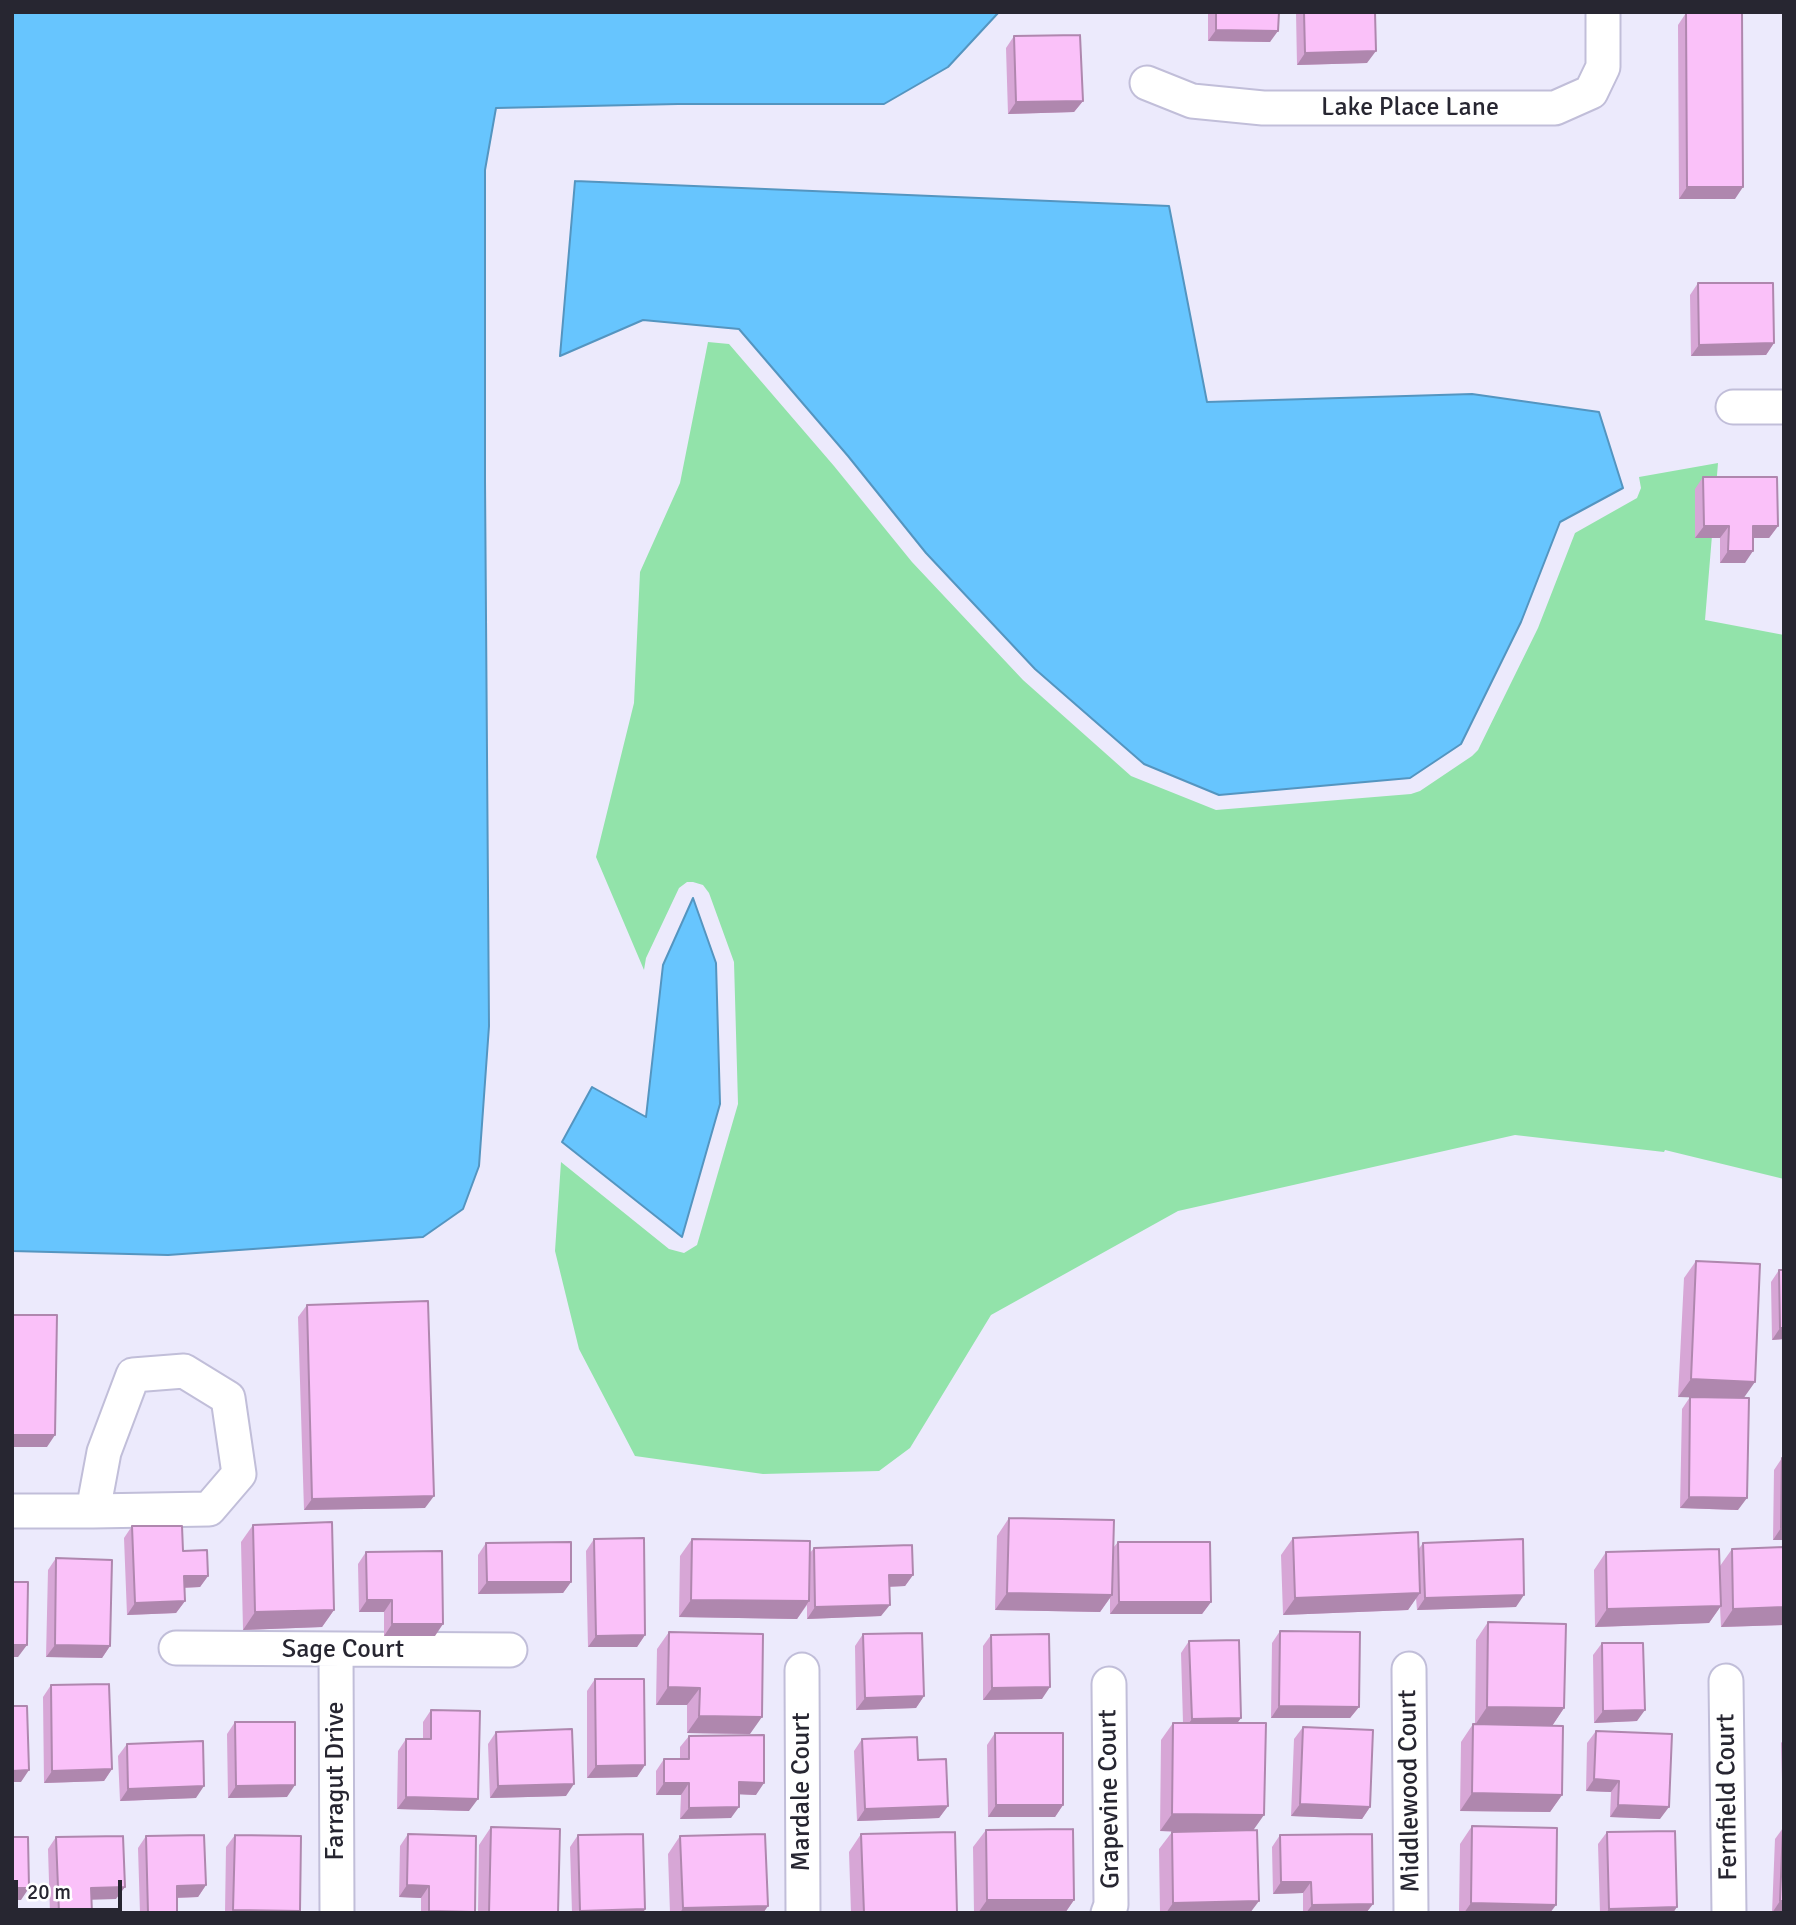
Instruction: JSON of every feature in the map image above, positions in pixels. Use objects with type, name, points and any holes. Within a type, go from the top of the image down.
[{"type":"street","name":"Lake Place Lane","points":[[1147,83],[1192,101],[1263,108],[1555,108],[1591,92],[1603,67],[1603,12]]},
{"type":"street","points":[[1733,407],[1784,407]]},
{"type":"street","points":[[12,1511],[93,1511],[209,1509],[239,1475],[228,1398],[184,1371],[133,1375],[104,1452],[93,1511]]},
{"type":"street","name":"Sage Court","points":[[176,1648],[509,1650]]},
{"type":"street","name":"Farragut Drive","points":[[336,1650],[337,1913]]},
{"type":"street","name":"Middlewood Court","points":[[1409,1669],[1411,1913]]},
{"type":"street","name":"Mardale Court","points":[[802,1671],[803,1913]]},
{"type":"street","name":"Fernfield Court","points":[[1726,1681],[1729,1913]]},
{"type":"street","name":"Grapevine Court","points":[[1108,1913],[1111,1905],[1109,1685]]},
{"type":"green space","points":[[708,342],[729,344],[912,562],[1023,680],[1131,776],[1216,810],[1411,794],[1420,791],[1472,756],[1478,750],[1538,628],[1575,533],[1637,498],[1641,488],[1639,477],[1718,463],[1705,620],[1784,635],[1784,1179],[1665,1150],[1515,1135],[1178,1211],[991,1315],[910,1448],[879,1471],[763,1474],[635,1456],[579,1349],[555,1251],[561,1162],[669,1249],[684,1253],[697,1245],[738,1104],[734,962],[709,893],[703,885],[693,882],[687,882],[679,888],[646,958],[644,970],[596,857],[634,703],[640,572],[680,483]]},
{"type":"water","points":[[12,12],[999,12],[948,67],[884,104],[678,104],[496,108],[485,170],[489,1026],[479,1166],[463,1209],[423,1237],[168,1255],[12,1251]]},
{"type":"water","points":[[575,181],[1169,206],[1207,402],[1472,394],[1599,412],[1623,488],[1560,522],[1521,622],[1461,744],[1410,778],[1219,795],[1144,764],[1035,669],[926,553],[848,456],[739,329],[643,320],[560,356]]},
{"type":"water","points":[[693,898],[716,963],[720,1104],[682,1237],[562,1142],[592,1087],[646,1117],[663,965]]},
{"type":"building","points":[[1216,12],[1279,12],[1278,31],[1216,30]]},
{"type":"building","points":[[1304,12],[1375,12],[1376,51],[1305,53]]},
{"type":"building","points":[[1742,12],[1743,187],[1687,187],[1686,13]]},
{"type":"building","points":[[1080,35],[1083,101],[1016,102],[1014,36]]},
{"type":"building","points":[[1698,283],[1773,283],[1774,343],[1699,345]]},
{"type":"building","points":[[1703,477],[1777,477],[1778,526],[1753,526],[1753,551],[1728,551],[1729,526],[1704,526]]},
{"type":"building","points":[[1696,1261],[1760,1264],[1755,1382],[1691,1379]]},
{"type":"building","points":[[1779,1270],[1784,1270],[1784,1328],[1780,1328]]},
{"type":"building","points":[[428,1301],[434,1496],[312,1499],[307,1305]]},
{"type":"building","points":[[12,1315],[57,1315],[55,1435],[12,1435]]},
{"type":"building","points":[[1690,1397],[1749,1398],[1747,1498],[1689,1497]]},
{"type":"building","points":[[1784,1458],[1784,1528],[1781,1528]]},
{"type":"building","points":[[1009,1518],[1114,1520],[1112,1595],[1007,1593]]},
{"type":"building","points":[[332,1522],[334,1610],[255,1612],[253,1525]]},
{"type":"building","points":[[132,1526],[182,1526],[183,1551],[207,1550],[208,1576],[184,1576],[185,1601],[135,1603]]},
{"type":"building","points":[[1418,1532],[1420,1593],[1295,1598],[1293,1538]]},
{"type":"building","points":[[644,1538],[645,1635],[596,1636],[594,1539]]},
{"type":"building","points":[[692,1539],[810,1541],[809,1601],[691,1600]]},
{"type":"building","points":[[1523,1539],[1524,1595],[1425,1598],[1423,1543]]},
{"type":"building","points":[[571,1542],[571,1582],[487,1582],[486,1543]]},
{"type":"building","points":[[1118,1542],[1210,1542],[1211,1602],[1119,1602]]},
{"type":"building","points":[[912,1545],[913,1575],[889,1575],[890,1605],[815,1607],[814,1548]]},
{"type":"building","points":[[1784,1547],[1784,1607],[1733,1609],[1732,1549]]},
{"type":"building","points":[[1719,1549],[1721,1606],[1607,1609],[1606,1552]]},
{"type":"building","points":[[442,1551],[443,1624],[392,1624],[392,1600],[367,1600],[366,1552]]},
{"type":"building","points":[[56,1558],[112,1560],[110,1646],[55,1645]]},
{"type":"building","points":[[12,1582],[28,1582],[27,1645],[12,1645]]},
{"type":"building","points":[[1488,1622],[1566,1624],[1564,1708],[1487,1707]]},
{"type":"building","points":[[1280,1631],[1360,1632],[1359,1707],[1279,1706]]},
{"type":"building","points":[[669,1632],[763,1634],[762,1717],[699,1716],[700,1688],[668,1687]]},
{"type":"building","points":[[922,1633],[924,1696],[865,1698],[863,1634]]},
{"type":"building","points":[[1049,1634],[1050,1687],[992,1688],[991,1635]]},
{"type":"building","points":[[1239,1640],[1241,1718],[1192,1719],[1189,1641]]},
{"type":"building","points":[[1602,1643],[1643,1643],[1645,1710],[1603,1711]]},
{"type":"building","points":[[595,1679],[644,1679],[645,1765],[596,1766]]},
{"type":"building","points":[[109,1684],[112,1769],[52,1771],[51,1685]]},
{"type":"building","points":[[12,1706],[27,1706],[29,1770],[12,1771]]},
{"type":"building","points":[[431,1710],[480,1711],[478,1799],[406,1797],[406,1739],[431,1739]]},
{"type":"building","points":[[235,1722],[295,1722],[295,1785],[236,1786]]},
{"type":"building","points":[[1173,1723],[1266,1723],[1264,1815],[1172,1814]]},
{"type":"building","points":[[1473,1724],[1563,1726],[1562,1795],[1472,1793]]},
{"type":"building","points":[[1303,1727],[1373,1730],[1370,1807],[1300,1804]]},
{"type":"building","points":[[572,1729],[574,1784],[498,1786],[496,1732]]},
{"type":"building","points":[[1596,1731],[1672,1734],[1669,1807],[1618,1805],[1619,1781],[1594,1779]]},
{"type":"building","points":[[995,1733],[1063,1733],[1063,1805],[996,1805]]},
{"type":"building","points":[[764,1735],[764,1783],[739,1782],[739,1807],[689,1808],[689,1783],[664,1783],[664,1759],[689,1759],[689,1736]]},
{"type":"building","points":[[917,1737],[918,1760],[946,1759],[948,1806],[865,1809],[862,1739]]},
{"type":"building","points":[[203,1741],[204,1786],[128,1789],[127,1744]]},
{"type":"building","points":[[1472,1826],[1557,1828],[1556,1905],[1471,1903]]},
{"type":"building","points":[[491,1827],[560,1829],[558,1913],[489,1913]]},
{"type":"building","points":[[1783,1828],[1784,1901],[1780,1901]]},
{"type":"building","points":[[1073,1829],[1074,1900],[987,1900],[986,1830]]},
{"type":"building","points":[[1257,1830],[1259,1901],[1173,1903],[1172,1832]]},
{"type":"building","points":[[1675,1831],[1677,1907],[1609,1909],[1607,1832]]},
{"type":"building","points":[[955,1832],[957,1913],[864,1913],[861,1834]]},
{"type":"building","points":[[408,1834],[476,1836],[475,1912],[429,1911],[429,1886],[407,1885]]},
{"type":"building","points":[[643,1834],[645,1909],[580,1911],[578,1835]]},
{"type":"building","points":[[765,1834],[768,1906],[683,1908],[680,1836]]},
{"type":"building","points":[[1372,1834],[1373,1904],[1312,1905],[1311,1882],[1281,1882],[1280,1835]]},
{"type":"building","points":[[204,1835],[206,1885],[177,1886],[177,1912],[148,1913],[146,1836]]},
{"type":"building","points":[[235,1835],[301,1836],[300,1911],[233,1910]]},
{"type":"building","points":[[123,1836],[125,1887],[91,1888],[92,1913],[59,1913],[56,1837]]},
{"type":"building","points":[[12,1837],[28,1837],[29,1888],[12,1888]]}]
